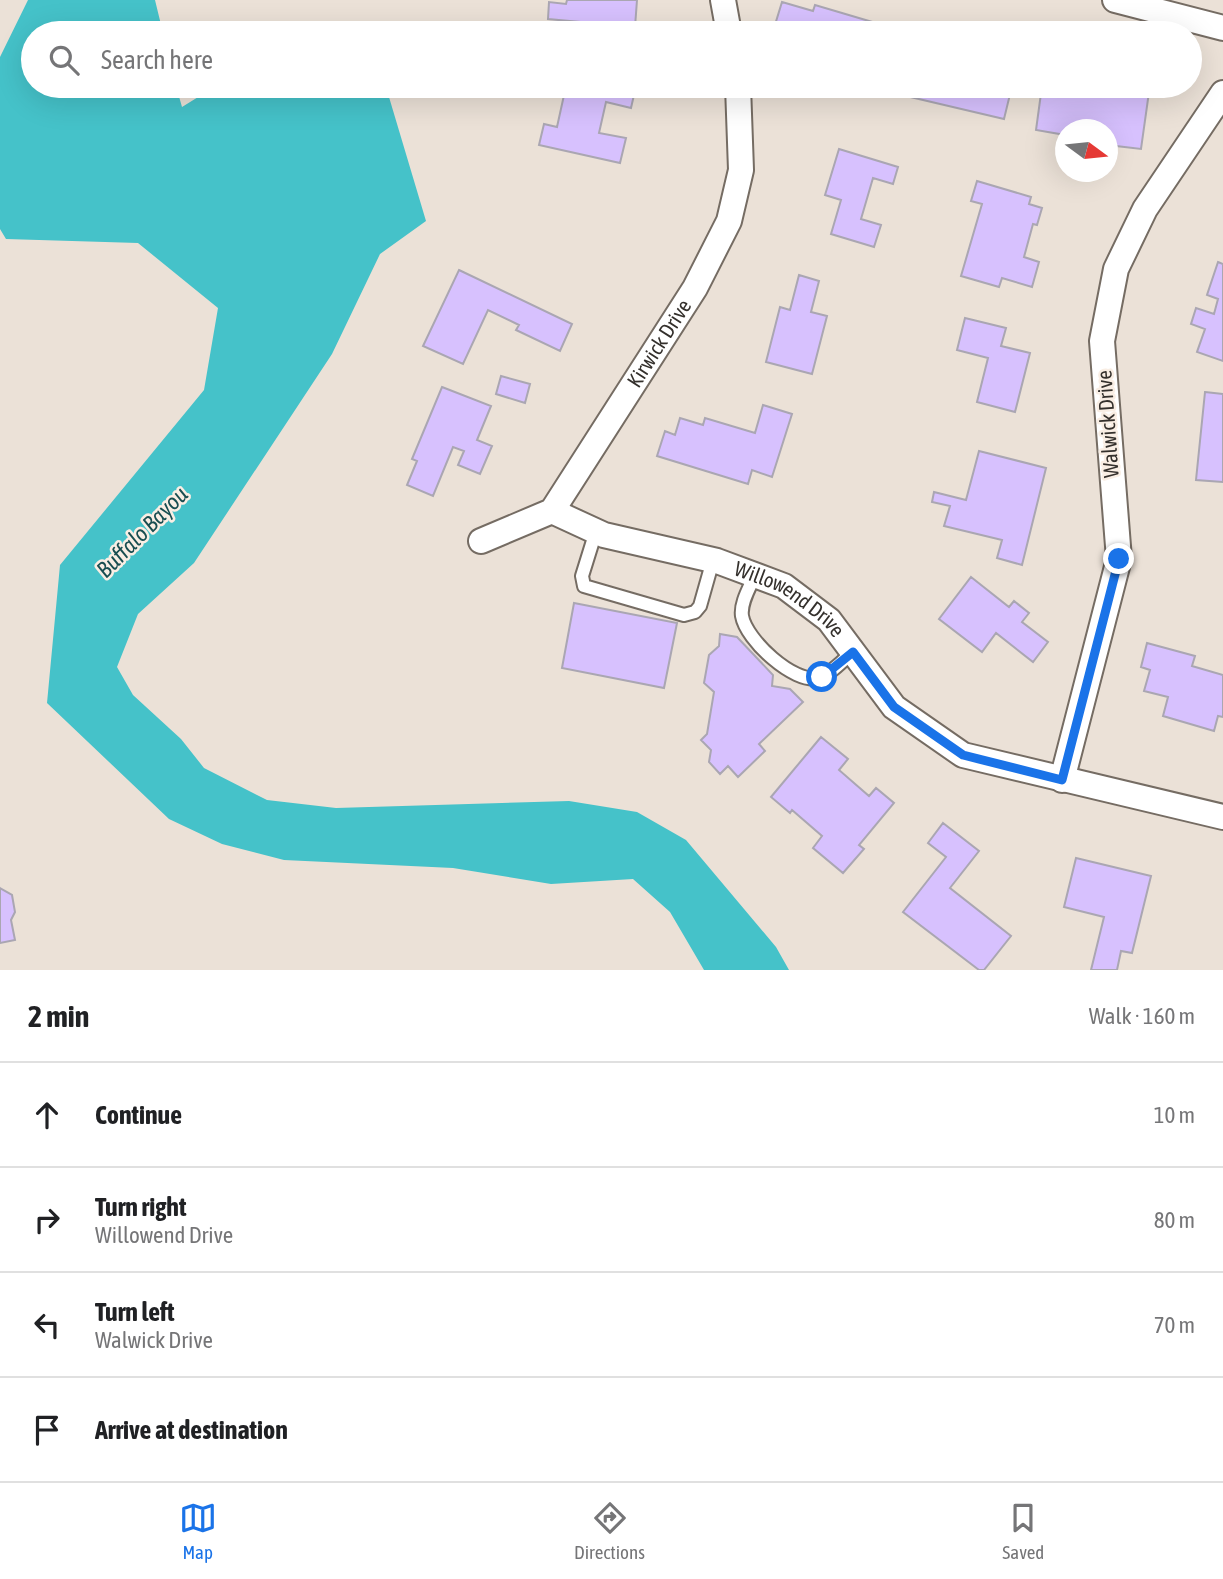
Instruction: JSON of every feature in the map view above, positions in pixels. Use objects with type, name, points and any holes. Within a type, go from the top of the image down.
[{"type":"street","points":[[723,0],[727,21]]},
{"type":"street","points":[[1115,0],[1199,21]]},
{"type":"street","points":[[1202,22],[1223,27]]},
{"type":"street","name":"Walwick Drive","points":[[1062,780],[1119,559],[1102,341],[1116,269],[1144,209],[1223,93]]},
{"type":"street","name":"Kirwick Drive","points":[[552,511],[695,288],[729,221],[741,170],[738,98]]},
{"type":"street","points":[[481,541],[552,511]]},
{"type":"street","name":"Willowend Drive","points":[[552,511],[596,531],[713,560],[784,586],[829,620],[894,707],[963,755],[1223,817]]},
{"type":"lane","points":[[596,531],[582,576],[584,586],[684,615],[695,612],[700,606],[713,560]]},
{"type":"lane","points":[[755,575],[742,610],[743,621],[749,633],[782,666],[796,676],[809,680],[822,677],[853,652]]},
{"type":"water","name":"Buffalo Bayou","points":[[28,0],[155,0],[160,21],[21,21],[21,98],[179,98],[182,107],[197,98],[389,98],[426,221],[380,254],[332,354],[194,563],[138,614],[117,667],[133,695],[181,739],[204,768],[267,800],[336,808],[569,801],[637,812],[686,840],[776,947],[789,970],[704,970],[670,912],[633,879],[551,884],[453,868],[284,860],[222,844],[169,819],[47,703],[60,565],[204,390],[218,308],[138,243],[6,239],[0,229],[0,57]]},
{"type":"building","points":[[567,0],[637,0],[635,21],[548,19],[549,2],[566,4]]},
{"type":"building","points":[[782,2],[813,11],[815,5],[869,21],[776,21]]},
{"type":"building","points":[[563,98],[633,98],[631,108],[606,102],[599,133],[626,138],[620,163],[539,145],[544,124],[557,127]]},
{"type":"building","points":[[915,98],[1009,98],[1004,119]]},
{"type":"building","points":[[1040,98],[1148,98],[1141,149],[1118,146],[1118,119],[1055,119],[1055,133],[1036,130]]},
{"type":"building","points":[[839,149],[898,167],[893,184],[873,178],[861,219],[881,225],[874,247],[831,234],[841,200],[825,195]]},
{"type":"building","points":[[977,181],[1031,197],[1029,204],[1042,208],[1037,225],[1033,224],[1024,257],[1039,262],[1032,287],[1002,278],[999,287],[961,276],[982,204],[971,201]]},
{"type":"building","points":[[1218,262],[1223,264],[1223,361],[1197,352],[1205,329],[1191,324],[1196,308],[1214,314],[1218,299],[1207,295]]},
{"type":"building","points":[[459,270],[572,324],[560,351],[516,330],[519,325],[488,310],[463,364],[423,346]]},
{"type":"building","points":[[799,275],[819,281],[811,312],[827,316],[812,374],[766,362],[780,307],[790,310]]},
{"type":"building","points":[[965,318],[1006,328],[1001,346],[1030,353],[1015,412],[977,402],[988,358],[957,350]]},
{"type":"building","points":[[501,376],[530,384],[525,403],[496,394]]},
{"type":"building","points":[[442,387],[491,406],[477,440],[492,446],[480,474],[458,465],[464,451],[453,447],[433,496],[407,485],[417,461],[412,459]]},
{"type":"building","points":[[1205,392],[1223,394],[1223,482],[1196,480]]},
{"type":"building","points":[[763,405],[792,414],[772,477],[752,470],[748,484],[657,456],[665,431],[675,435],[680,418],[703,425],[705,418],[755,433]]},
{"type":"building","points":[[979,451],[1046,468],[1022,565],[997,558],[1002,540],[944,526],[950,506],[932,502],[934,492],[966,500]]},
{"type":"building","points":[[971,577],[1009,607],[1014,601],[1029,613],[1022,622],[1048,642],[1033,662],[996,633],[982,652],[939,619]]},
{"type":"building","points":[[574,603],[677,623],[664,688],[562,668]]},
{"type":"building","points":[[720,634],[737,637],[773,675],[772,686],[790,689],[803,702],[759,744],[765,751],[738,777],[728,766],[720,774],[709,762],[711,750],[701,740],[707,734],[714,692],[704,683],[709,655],[719,646]]},
{"type":"building","points":[[1147,643],[1195,656],[1192,666],[1223,675],[1223,717],[1218,716],[1214,731],[1163,716],[1168,697],[1144,691],[1150,670],[1141,667]]},
{"type":"building","points":[[821,737],[848,759],[839,770],[869,796],[876,788],[894,803],[859,845],[864,849],[843,873],[813,848],[822,836],[792,810],[790,813],[771,797]]},
{"type":"building","points":[[943,823],[979,851],[950,888],[1011,936],[984,970],[979,970],[903,912],[946,857],[928,843]]},
{"type":"building","points":[[1076,858],[1151,876],[1132,953],[1121,951],[1117,970],[1091,970],[1104,917],[1064,907]]},
{"type":"building","points":[[0,888],[12,895],[15,912],[11,920],[15,940],[0,943]]},
{"type":"route","points":[[822,677],[853,652],[894,707],[963,755],[1062,780],[1119,559]]}]
